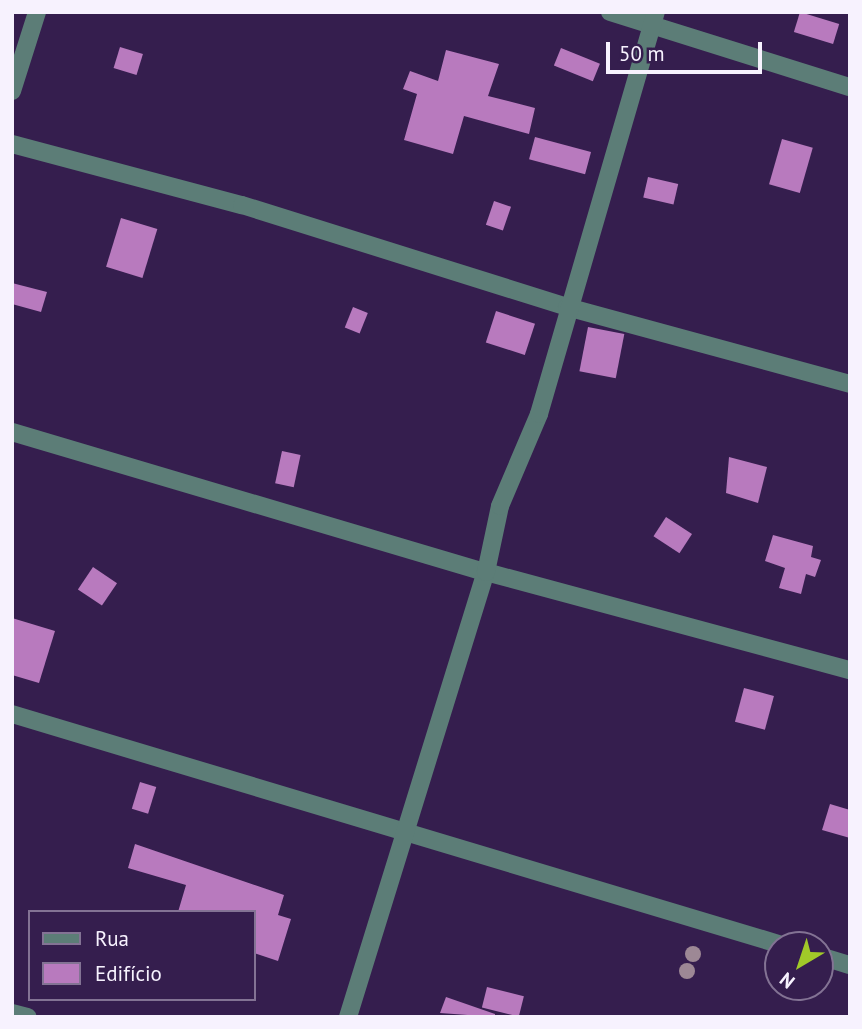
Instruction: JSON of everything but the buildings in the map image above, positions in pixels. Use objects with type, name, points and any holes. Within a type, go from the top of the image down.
[{"type":"street","points":[[12,91],[37,12]]},
{"type":"street","points":[[610,12],[653,21],[850,87]]},
{"type":"street","points":[[348,1017],[403,831],[486,572],[500,506],[539,414],[567,307],[653,21]]},
{"type":"street","points":[[12,144],[243,205],[567,307],[850,384]]},
{"type":"street","points":[[12,432],[486,572],[850,670]]},
{"type":"street","points":[[12,714],[764,940]]},
{"type":"street","points":[[12,1013],[28,1017]]}]
